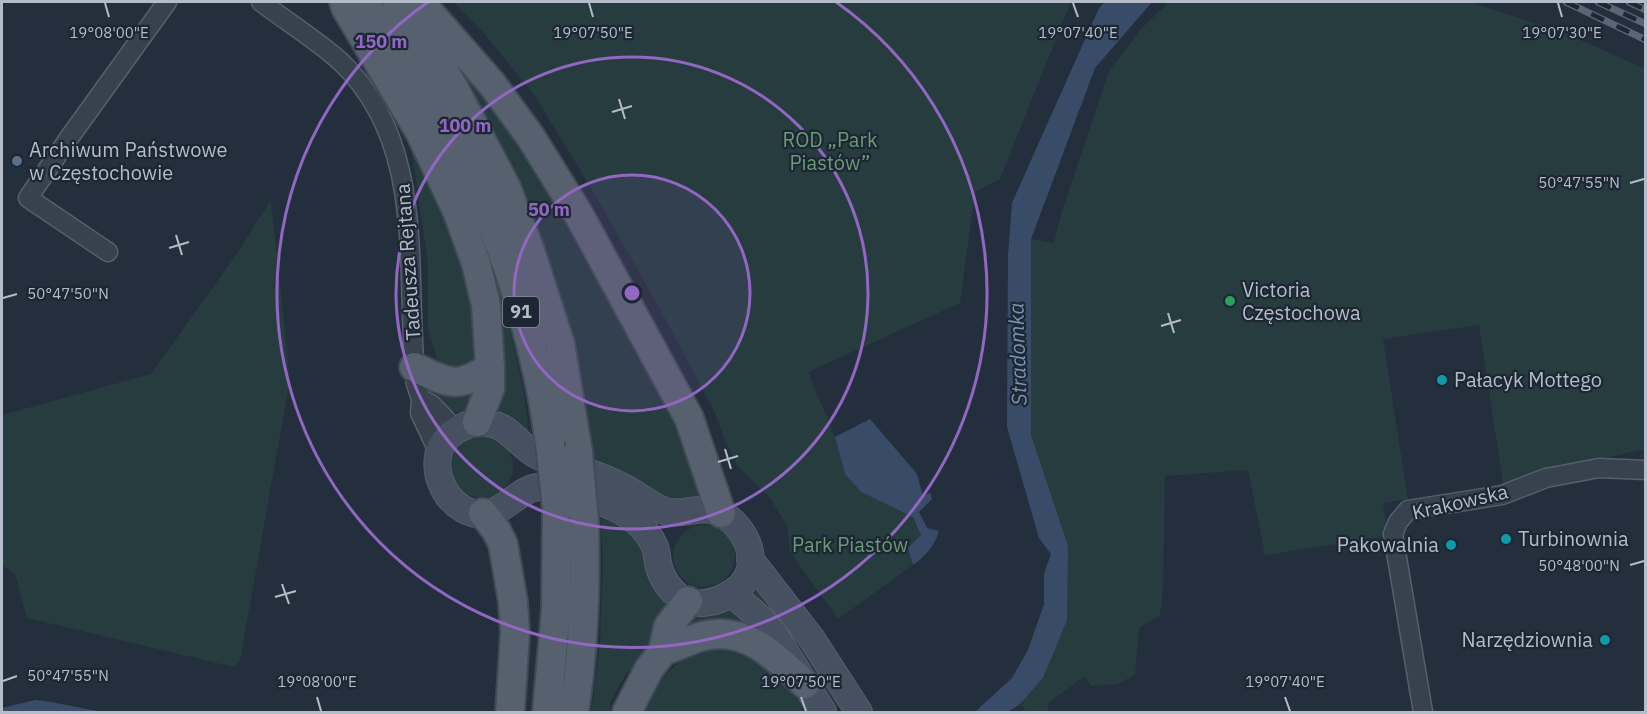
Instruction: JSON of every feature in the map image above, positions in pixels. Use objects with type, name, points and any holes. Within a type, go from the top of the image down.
[{"type":"main road","points":[[344,2],[420,132],[458,213],[478,271],[486,305],[490,388],[467,426]]},
{"type":"main road","name":"91","points":[[363,2],[412,68],[452,138],[494,231],[535,361],[550,443],[557,510],[556,610],[547,712]]},
{"type":"main road","name":"91","points":[[397,2],[422,35],[450,81],[506,187],[529,248],[560,344],[578,452],[584,520],[585,615],[574,712]]},
{"type":"main road","points":[[420,2],[492,84],[530,136],[579,215],[689,418],[721,513]]},
{"type":"main road","points":[[414,367],[447,382],[460,382],[474,378],[490,367]]},
{"type":"main road","points":[[491,422],[503,427],[529,451],[538,456],[618,484],[665,512],[709,510],[721,513],[739,528],[746,539],[750,568],[740,586],[721,599],[704,602],[688,601],[671,589],[662,575],[656,548],[648,533],[637,522],[615,508],[577,495],[538,487],[496,511],[470,513],[456,505],[447,495],[438,474],[438,451],[445,440],[467,426],[491,422]]},
{"type":"main road","points":[[483,513],[503,544],[513,602],[515,633],[510,712]]},
{"type":"main road","points":[[750,559],[812,639],[859,712]]},
{"type":"main road","points":[[731,593],[760,618],[774,634],[823,712]]},
{"type":"main road","points":[[627,712],[649,669],[663,651],[668,627],[688,601]]},
{"type":"main road","points":[[663,651],[704,636],[743,637],[765,649],[805,684]]},
{"type":"street","points":[[108,252],[28,198],[167,2]]},
{"type":"street","name":"Tadeusza Rejtana","points":[[261,2],[340,62],[373,102],[394,145],[406,195],[414,367],[421,399],[420,413],[438,451]]},
{"type":"street","points":[[421,399],[467,426]]},
{"type":"street","name":"Krakowska","points":[[1424,712],[1393,534],[1398,522],[1408,510],[1502,495],[1546,478],[1599,468],[1646,470]]},
{"type":"green space","name":"ROD „Park Piastów”","points":[[453,2],[1071,2],[1000,179],[975,192],[960,303],[808,372],[835,437],[845,474],[861,492],[913,517],[921,535],[909,548],[913,565],[838,619],[790,552],[787,525],[770,498],[738,466],[726,443],[715,413],[660,309],[593,191],[534,95],[482,31]]},
{"type":"green space","name":"Victoria Częstochowa","points":[[1169,2],[1470,2],[1568,34],[1645,69],[1645,449],[1553,469],[1503,483],[1479,325],[1383,339],[1408,499],[1383,503],[1388,536],[1265,555],[1248,470],[1165,476],[1163,588],[1160,615],[1139,628],[1135,675],[1117,684],[1091,686],[1085,676],[1047,704],[1049,712],[1021,712],[1025,709],[1020,704],[1043,678],[1068,546],[1031,435],[1031,239],[1054,243],[1062,211],[1109,71],[1141,29]]},
{"type":"green space","points":[[454,65],[463,65],[509,124],[557,200],[673,414],[705,502],[675,506],[594,465],[581,378],[567,319]]},
{"type":"green space","points":[[410,139],[435,179],[479,308],[475,366],[450,372],[437,359],[428,328],[428,264]]},
{"type":"green space","points":[[271,200],[290,379],[240,661],[234,667],[27,618],[15,574],[2,565],[2,415],[151,374],[236,255]]},
{"type":"green space","points":[[491,278],[509,325],[524,392],[529,436],[521,426],[499,414],[500,382]]},
{"type":"green space","points":[[429,382],[484,382],[469,411],[461,413],[448,410],[443,406]]},
{"type":"green space","points":[[482,436],[494,438],[504,445],[511,455],[513,467],[511,479],[504,489],[494,496],[482,498],[470,496],[460,489],[453,479],[451,467],[453,455],[460,445],[470,438]]},
{"type":"green space","points":[[600,510],[634,531],[673,601],[637,667],[627,672],[610,703],[610,712],[591,712],[600,645],[603,562]]},
{"type":"green space","points":[[704,525],[716,527],[726,534],[733,544],[735,556],[733,568],[726,578],[716,585],[704,587],[692,585],[682,578],[675,568],[673,556],[675,544],[682,534],[692,527]]},
{"type":"green space","points":[[752,585],[784,617],[844,705],[832,711],[743,590]]},
{"type":"green space","points":[[728,607],[765,631],[675,631],[686,617]]},
{"type":"green space","points":[[717,646],[734,646],[785,677],[810,712],[643,712],[661,681],[679,663],[699,650]]},
{"type":"water","name":"Stradomka","points":[[1105,2],[1152,2],[1095,68],[1031,239],[1031,435],[1068,546],[1067,620],[1043,678],[1020,704],[1008,712],[975,712],[1012,678],[1028,650],[1044,604],[1044,574],[1051,554],[1039,538],[1007,427],[1008,256],[1012,203],[1099,8]]},
{"type":"water","points":[[870,419],[917,474],[923,496],[930,493],[932,499],[919,512],[927,528],[939,531],[929,550],[913,565],[908,548],[921,535],[913,517],[861,492],[845,474],[835,437]]},
{"type":"water","points":[[35,700],[107,712],[2,712],[2,708]]},
{"type":"railway","points":[[1566,2],[1646,40]]},
{"type":"railway","points":[[1598,2],[1646,24]]},
{"type":"railway","points":[[1629,2],[1646,10]]},
{"type":"place","name":"Archiwum Państwowe w Częstochowie","points":[[17,161]]},
{"type":"place","name":"Victoria Częstochowa","points":[[1230,301]]},
{"type":"place","name":"Pałacyk Mottego","points":[[1442,380]]},
{"type":"place","name":"Turbinownia","points":[[1506,539]]},
{"type":"place","name":"Pakowalnia","points":[[1451,545]]},
{"type":"place","name":"Narzędziownia","points":[[1605,640]]},
{"type":"park label","name":"Park Piastów","points":[[850,545]]}]
